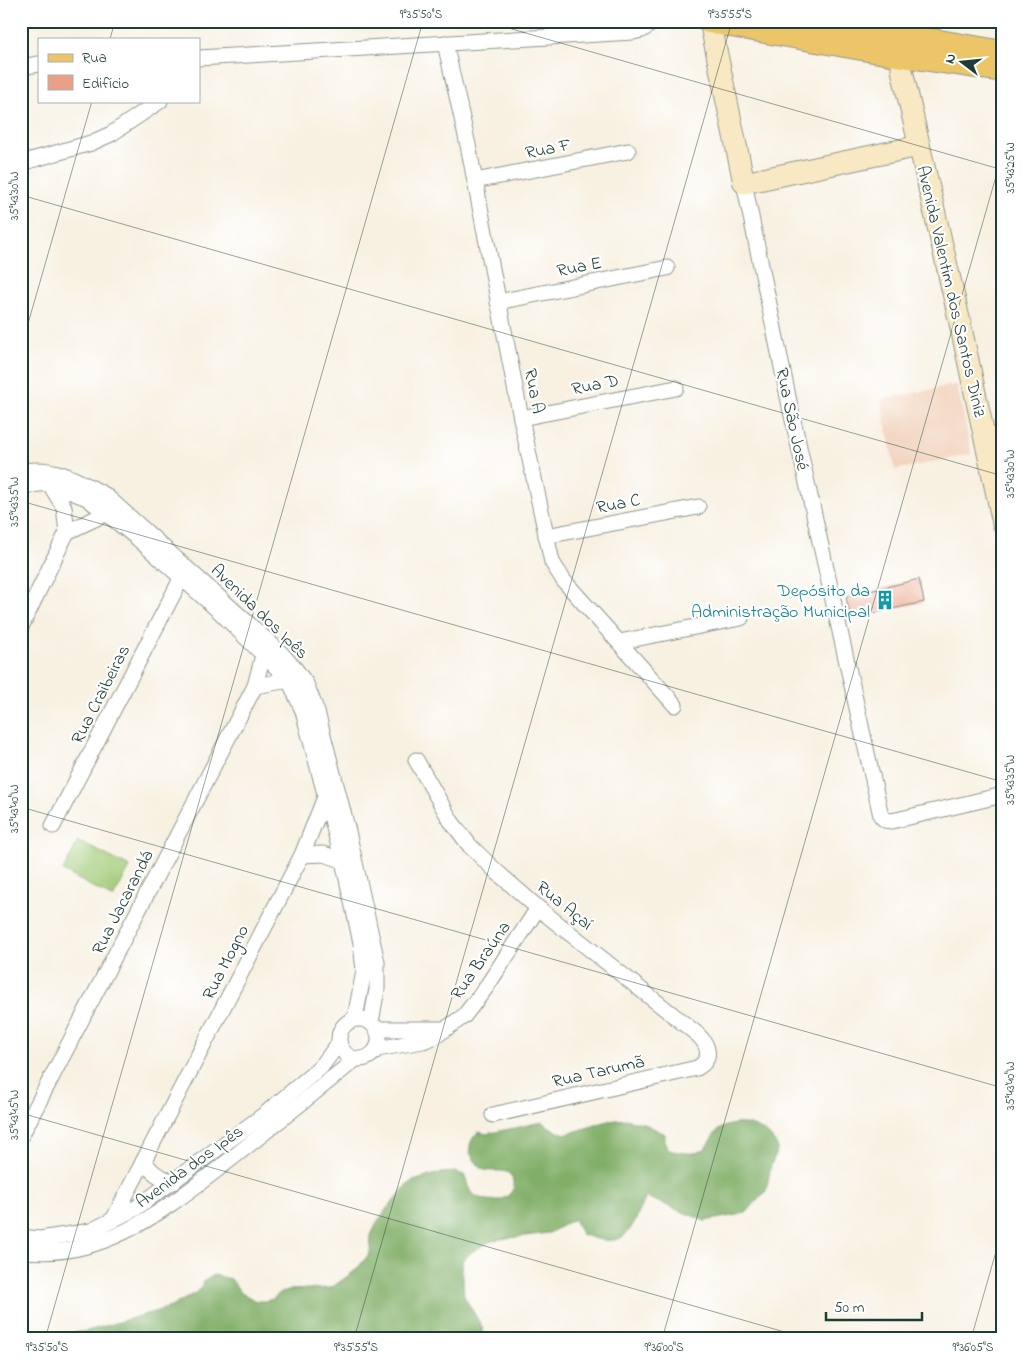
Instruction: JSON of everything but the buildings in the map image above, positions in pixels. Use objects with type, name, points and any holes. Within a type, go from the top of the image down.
[{"type":"main road","points":[[710,21],[903,45],[1003,53]]},
{"type":"main road","points":[[805,21],[1003,70]]},
{"type":"street","points":[[202,60],[633,32],[642,30],[654,21]]},
{"type":"street","name":"Rua São José","points":[[710,21],[791,411],[881,816],[885,820],[892,821],[1003,795]]},
{"type":"street","name":"Rua A","points":[[445,43],[475,181],[521,418],[552,562],[564,581],[675,705]]},
{"type":"street","name":"Avenida Valentim dos Santos Diniz","points":[[903,45],[902,70],[919,146],[960,323],[994,448],[1003,524]]},
{"type":"street","points":[[21,67],[38,64]]},
{"type":"street","points":[[21,163],[92,143],[111,134],[159,102]]},
{"type":"street","points":[[744,184],[919,146]]},
{"type":"street","name":"Rua F","points":[[475,181],[628,151]]},
{"type":"street","name":"Rua E","points":[[498,302],[667,268]]},
{"type":"street","name":"Rua D","points":[[521,418],[676,388]]},
{"type":"street","name":"Avenida dos Ipês","points":[[21,472],[51,470],[74,478],[105,495],[279,651],[306,684],[317,712],[336,781],[364,971],[355,1018],[342,1028],[339,1035],[339,1043],[321,1067],[265,1114],[174,1182],[136,1208],[113,1220],[91,1231],[77,1234],[40,1239],[21,1238]]},
{"type":"street","points":[[21,627],[67,532],[64,507],[49,483]]},
{"type":"street","name":"Avenida dos Ipês","points":[[21,486],[49,483],[87,498],[137,538],[220,612],[289,680],[303,711],[377,962],[374,1026],[380,1038],[377,1049],[372,1055],[356,1059],[166,1209],[139,1226],[103,1241],[72,1250],[34,1252],[21,1250]]},
{"type":"street","name":"Rua C","points":[[546,536],[698,507]]},
{"type":"street","points":[[67,532],[107,513]]},
{"type":"street","name":"Rua Craibeiras","points":[[53,826],[181,579]]},
{"type":"street","points":[[620,642],[741,618]]},
{"type":"street","name":"Rua Jacarandá","points":[[21,1136],[255,686],[263,655]]},
{"type":"street","points":[[255,686],[289,680]]},
{"type":"street","name":"Rua Açaí","points":[[416,760],[451,821],[470,846],[538,908],[697,1034],[706,1044],[708,1059]]},
{"type":"street","name":"Rua Mogno","points":[[113,1220],[302,854],[326,794],[336,781]]},
{"type":"street","points":[[302,854],[323,854],[349,862]]},
{"type":"street","name":"Rua Braúna","points":[[377,1049],[423,1041],[447,1029],[464,1016],[480,996],[538,908]]},
{"type":"street","points":[[355,1018],[364,1018],[374,1026],[447,1029]]},
{"type":"street","points":[[339,1043],[348,1056],[356,1059]]},
{"type":"street","name":"Rua Tarumã","points":[[493,1115],[697,1068],[708,1059]]},
{"type":"street","points":[[144,1160],[149,1170],[158,1177],[174,1182]]},
{"type":"shaded area","points":[[957,384],[972,454],[895,470],[881,400]]},
{"type":"green space","points":[[78,841],[130,867],[113,898],[63,871]]},
{"type":"green space","points":[[625,1119],[643,1123],[665,1134],[665,1142],[669,1150],[686,1153],[695,1153],[703,1150],[717,1131],[728,1126],[745,1124],[761,1130],[768,1134],[778,1148],[771,1165],[766,1191],[746,1213],[705,1221],[646,1197],[630,1229],[617,1239],[596,1239],[581,1234],[574,1219],[549,1233],[493,1240],[473,1251],[462,1261],[464,1296],[482,1327],[485,1339],[21,1339],[87,1331],[171,1307],[197,1292],[207,1278],[215,1275],[231,1279],[241,1293],[257,1301],[273,1299],[280,1293],[288,1290],[331,1288],[356,1270],[370,1253],[371,1235],[379,1219],[406,1186],[413,1181],[439,1173],[456,1172],[464,1175],[472,1193],[482,1199],[500,1199],[510,1194],[514,1186],[512,1177],[509,1174],[502,1171],[485,1170],[473,1158],[470,1147],[472,1140],[478,1132],[486,1134],[542,1122],[558,1132],[567,1134],[608,1121]]},
{"type":"place","name":"Depósito da Administração Municipal","points":[[885,600]]}]
